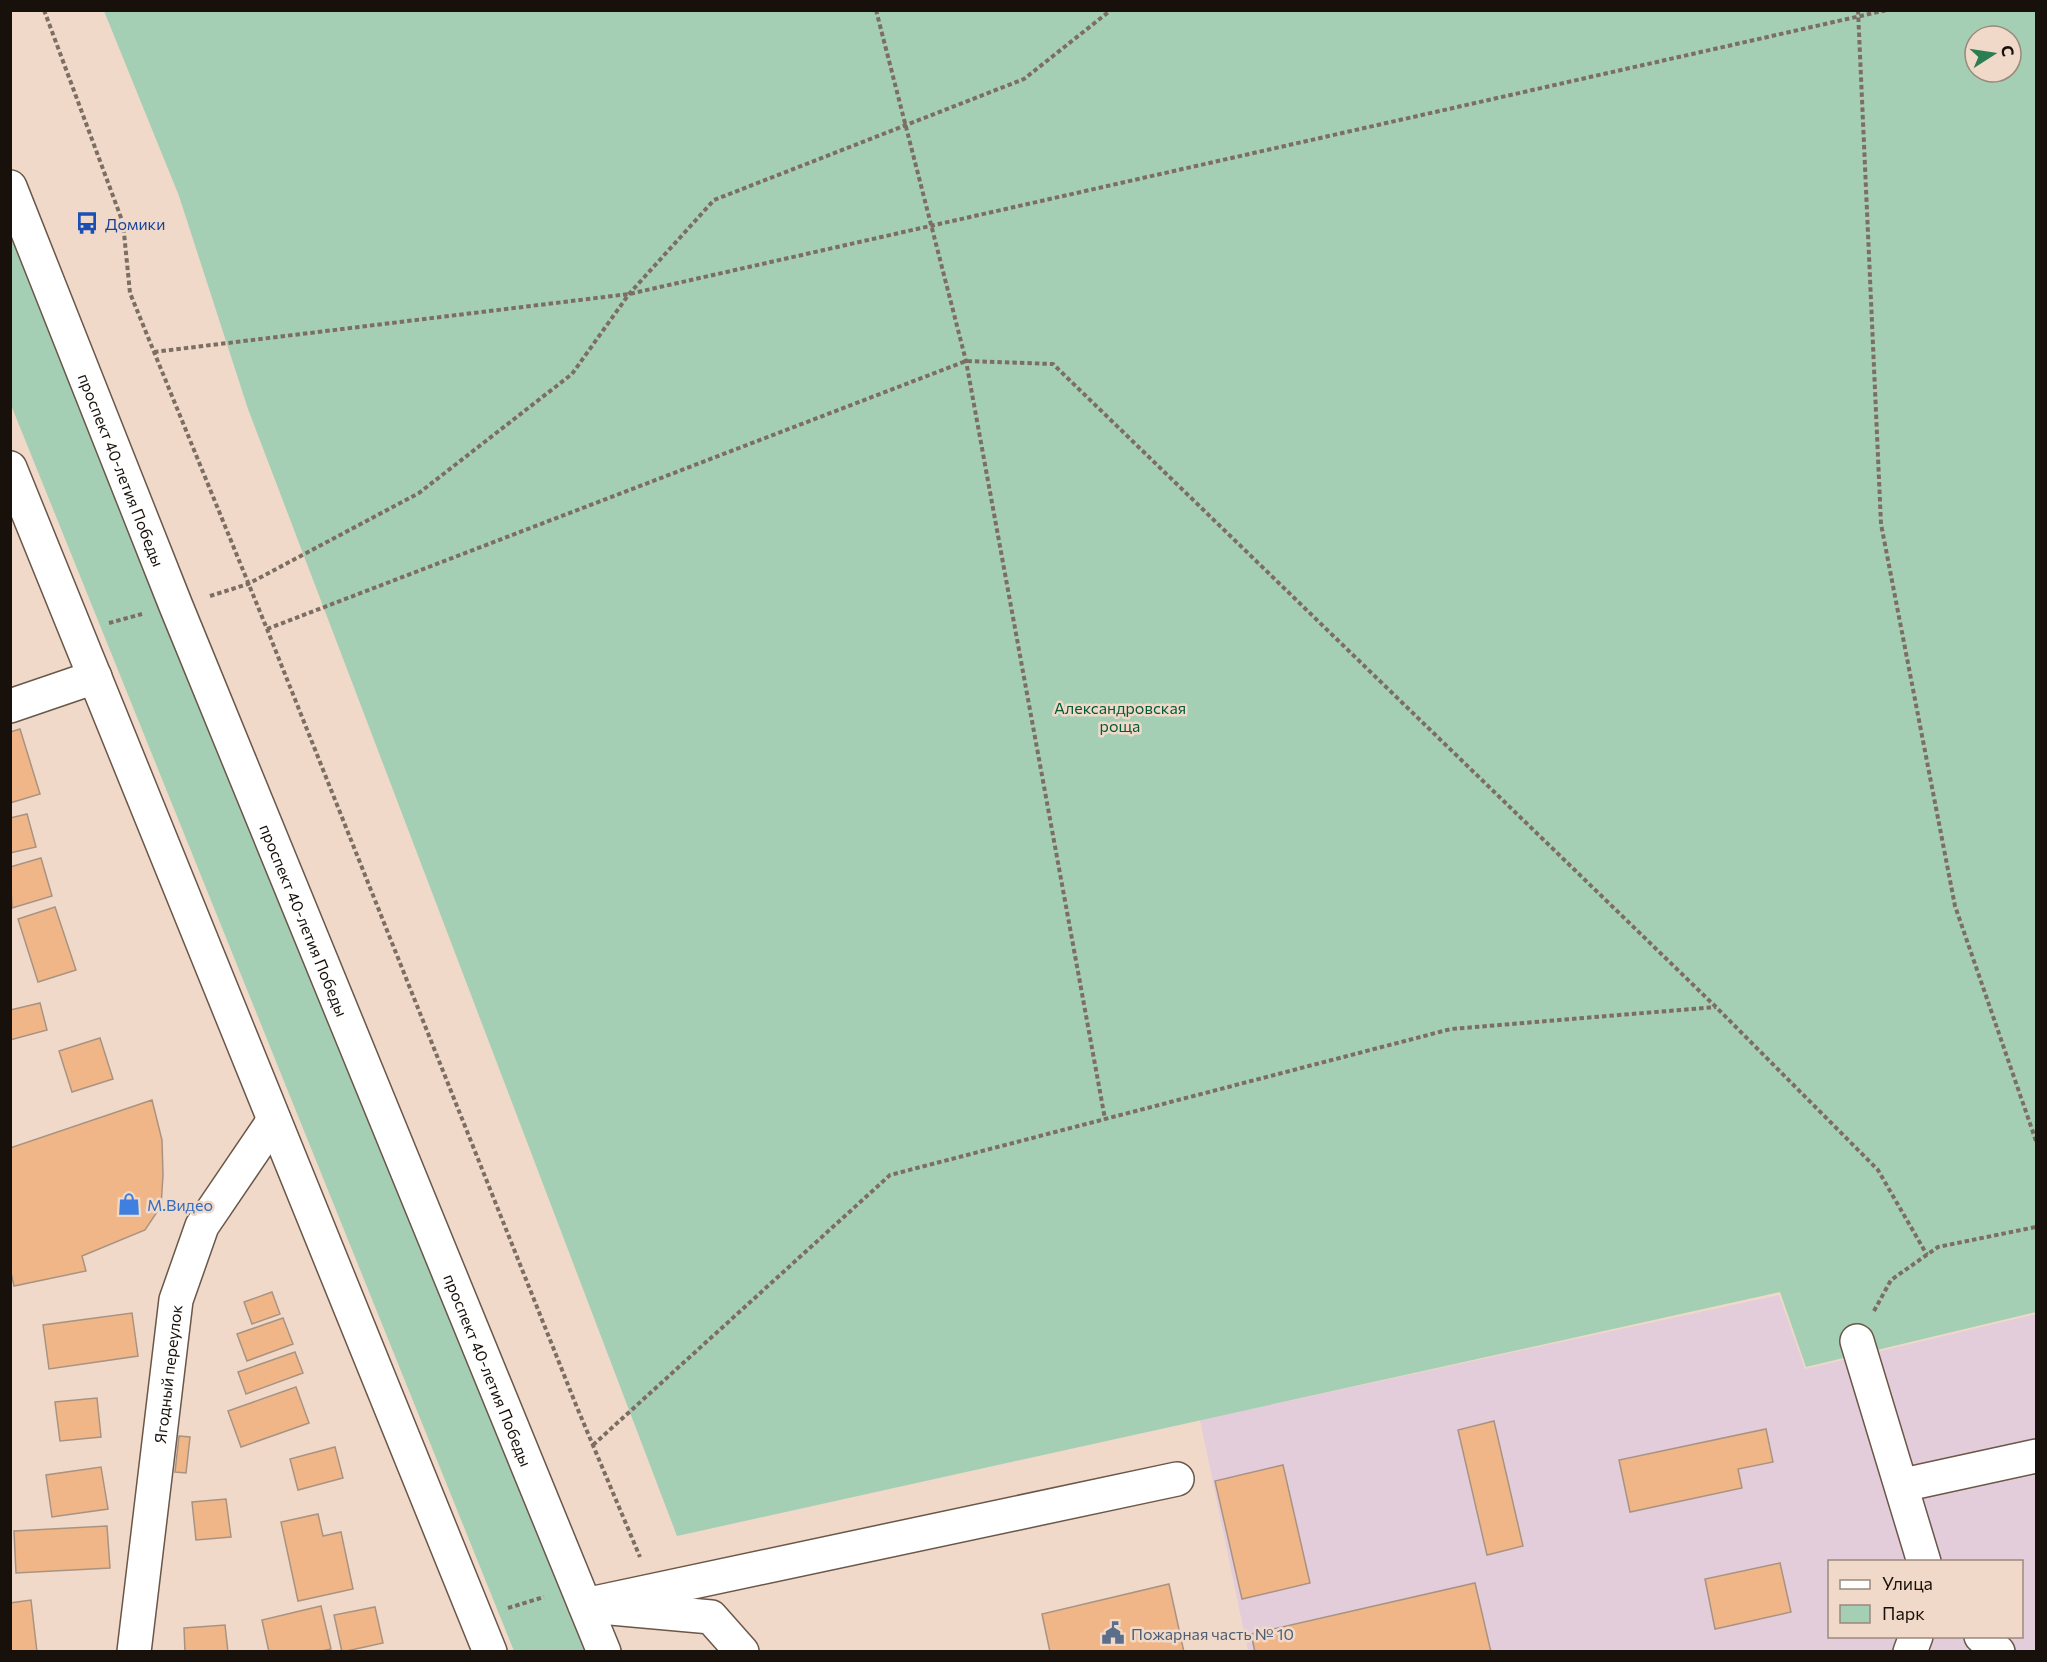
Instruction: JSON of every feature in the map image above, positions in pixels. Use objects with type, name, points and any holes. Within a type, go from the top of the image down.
[{"type":"main road","name":"проспект 40-летия Победы","points":[[10,187],[176,606],[604,1652]]},
{"type":"main road","points":[[10,468],[274,1120],[443,1529],[490,1652]]},
{"type":"main road","points":[[10,706],[95,677]]},
{"type":"main road","name":"Ягодный переулок","points":[[134,1652],[176,1300],[202,1226],[274,1120]]},
{"type":"main road","points":[[1857,1341],[1903,1485],[1923,1560]]},
{"type":"main road","points":[[1903,1485],[2037,1456]]},
{"type":"main road","points":[[581,1596],[653,1588],[1177,1479]]},
{"type":"main road","points":[[581,1596],[711,1617],[741,1652]]},
{"type":"main road","points":[[1983,1638],[1998,1652]]},
{"type":"path","points":[[44,10],[123,223],[130,293],[267,629],[593,1445],[653,1588]]},
{"type":"path","points":[[876,10],[966,361],[1105,1119]]},
{"type":"path","points":[[248,584],[419,493],[572,374],[629,294],[714,201],[1024,79],[1111,10]]},
{"type":"path","points":[[154,352],[629,294],[932,228],[1859,13],[1887,10]]},
{"type":"path","points":[[1859,13],[1881,524],[1956,906],[2037,1141]]},
{"type":"path","points":[[267,629],[966,361],[1053,364],[1716,1007],[1878,1170],[1927,1255]]},
{"type":"path","points":[[76,631],[176,606]]},
{"type":"path","points":[[593,1445],[890,1175],[1451,1029],[1716,1007]]},
{"type":"path","points":[[1857,1341],[1891,1280],[1938,1247],[2037,1227]]},
{"type":"path","points":[[476,1619],[581,1596]]},
{"type":"shaded area","points":[[1779,1295],[1805,1369],[2036,1314],[2036,1651],[1248,1651],[1200,1420]]},
{"type":"green space","name":"Александровская роща","points":[[104,11],[2036,11],[2036,1312],[1806,1367],[1780,1292],[677,1536],[248,409],[179,196]]},
{"type":"green space","points":[[10,226],[585,1651],[514,1651],[11,405]]},
{"type":"building","points":[[20,729],[40,794],[10,803],[10,732]]},
{"type":"building","points":[[27,814],[36,847],[10,853],[10,818]]},
{"type":"building","points":[[41,858],[52,896],[12,908],[10,867]]},
{"type":"building","points":[[55,907],[76,970],[38,982],[18,919]]},
{"type":"building","points":[[40,1003],[47,1030],[10,1040],[10,1010]]},
{"type":"building","points":[[100,1038],[113,1079],[72,1092],[59,1051]]},
{"type":"building","points":[[152,1100],[162,1140],[163,1175],[161,1206],[145,1230],[82,1256],[86,1271],[14,1286],[10,1268],[10,1148]]},
{"type":"building","points":[[272,1292],[280,1314],[252,1324],[244,1302]]},
{"type":"building","points":[[132,1313],[138,1356],[49,1369],[43,1325]]},
{"type":"building","points":[[283,1318],[293,1344],[247,1361],[237,1334]]},
{"type":"building","points":[[295,1352],[303,1373],[246,1394],[238,1372]]},
{"type":"building","points":[[296,1387],[309,1423],[241,1447],[228,1411]]},
{"type":"building","points":[[97,1398],[101,1437],[60,1441],[55,1402]]},
{"type":"building","points":[[1494,1421],[1523,1546],[1487,1555],[1458,1430]]},
{"type":"building","points":[[1766,1429],[1773,1462],[1738,1469],[1742,1488],[1630,1512],[1619,1460]]},
{"type":"building","points":[[179,1436],[190,1437],[186,1473],[175,1472]]},
{"type":"building","points":[[335,1447],[343,1478],[298,1490],[290,1459]]},
{"type":"building","points":[[1283,1465],[1310,1583],[1242,1599],[1215,1481]]},
{"type":"building","points":[[101,1467],[108,1509],[52,1517],[46,1475]]},
{"type":"building","points":[[226,1499],[231,1537],[196,1540],[192,1502]]},
{"type":"building","points":[[318,1514],[323,1536],[341,1532],[353,1589],[298,1601],[281,1522]]},
{"type":"building","points":[[107,1526],[110,1568],[16,1573],[14,1531]]},
{"type":"building","points":[[1780,1563],[1791,1612],[1715,1629],[1705,1579]]},
{"type":"building","points":[[1475,1583],[1491,1652],[1255,1652],[1251,1634]]},
{"type":"building","name":"Пожарная часть № 10","points":[[1169,1584],[1184,1652],[1050,1652],[1042,1614]]},
{"type":"building","points":[[31,1600],[37,1652],[10,1652],[10,1603]]},
{"type":"building","points":[[321,1606],[331,1649],[317,1652],[269,1652],[262,1620]]},
{"type":"building","points":[[375,1607],[383,1643],[342,1652],[334,1615]]},
{"type":"building","points":[[225,1625],[228,1652],[185,1652],[184,1628]]},
{"type":"place","name":"Домики","points":[[87,223]]},
{"type":"place","name":"М.Видео","points":[[129,1204]]},
{"type":"place","name":"Пожарная часть № 10","points":[[1113,1633]]}]
